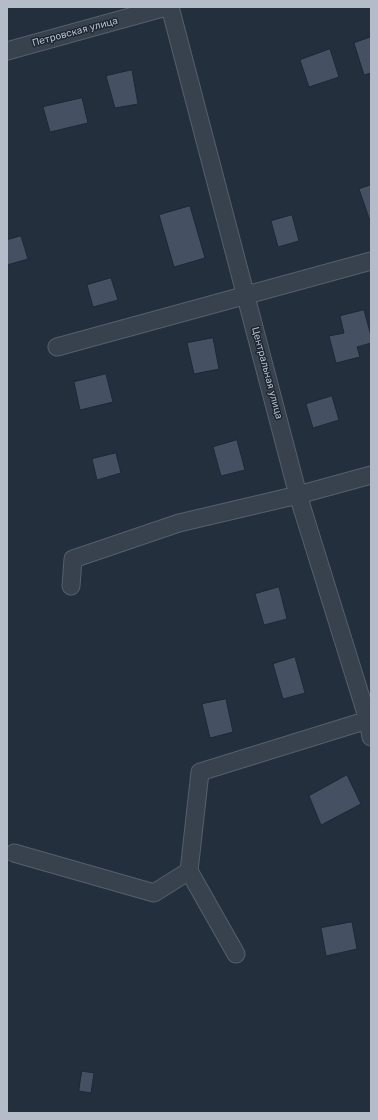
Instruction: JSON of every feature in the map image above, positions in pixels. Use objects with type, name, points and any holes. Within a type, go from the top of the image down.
[{"type":"street","name":"Петровская улица","points":[[7,51],[166,7]]},
{"type":"street","name":"Центральная улица","points":[[170,7],[298,495],[369,720],[371,737]]},
{"type":"street","points":[[57,347],[371,261]]},
{"type":"street","points":[[71,586],[73,559],[179,523],[298,495],[371,475]]},
{"type":"street","points":[[236,954],[189,871],[200,772],[369,720]]},
{"type":"street","points":[[14,853],[154,893],[189,871]]},
{"type":"building","points":[[371,37],[371,73],[364,75],[354,43]]},
{"type":"building","points":[[330,49],[339,77],[309,87],[300,60]]},
{"type":"building","points":[[132,70],[138,104],[115,108],[106,76]]},
{"type":"building","points":[[82,98],[88,123],[50,132],[43,107]]},
{"type":"building","points":[[371,185],[371,221],[370,221],[359,189]]},
{"type":"building","points":[[190,206],[205,258],[174,267],[159,215]]},
{"type":"building","points":[[292,215],[299,241],[278,247],[271,221]]},
{"type":"building","points":[[21,236],[28,259],[7,265],[7,240]]},
{"type":"building","points":[[111,278],[118,300],[93,307],[87,285]]},
{"type":"building","points":[[364,310],[371,336],[371,343],[357,347],[360,357],[336,363],[329,336],[344,333],[340,316]]},
{"type":"building","points":[[213,338],[219,369],[194,374],[187,343]]},
{"type":"building","points":[[106,374],[113,402],[80,410],[74,382]]},
{"type":"building","points":[[332,396],[339,420],[313,428],[306,404]]},
{"type":"building","points":[[237,440],[245,470],[221,476],[213,447]]},
{"type":"building","points":[[116,453],[121,473],[97,480],[92,459]]},
{"type":"building","points":[[279,587],[287,619],[264,625],[255,594]]},
{"type":"building","points":[[295,657],[305,693],[283,699],[273,664]]},
{"type":"building","points":[[226,699],[233,732],[210,738],[202,704]]},
{"type":"building","points":[[347,775],[361,804],[321,825],[309,796]]},
{"type":"building","points":[[352,922],[357,949],[326,956],[321,928]]},
{"type":"building","points":[[82,1071],[94,1073],[91,1093],[79,1091]]}]
